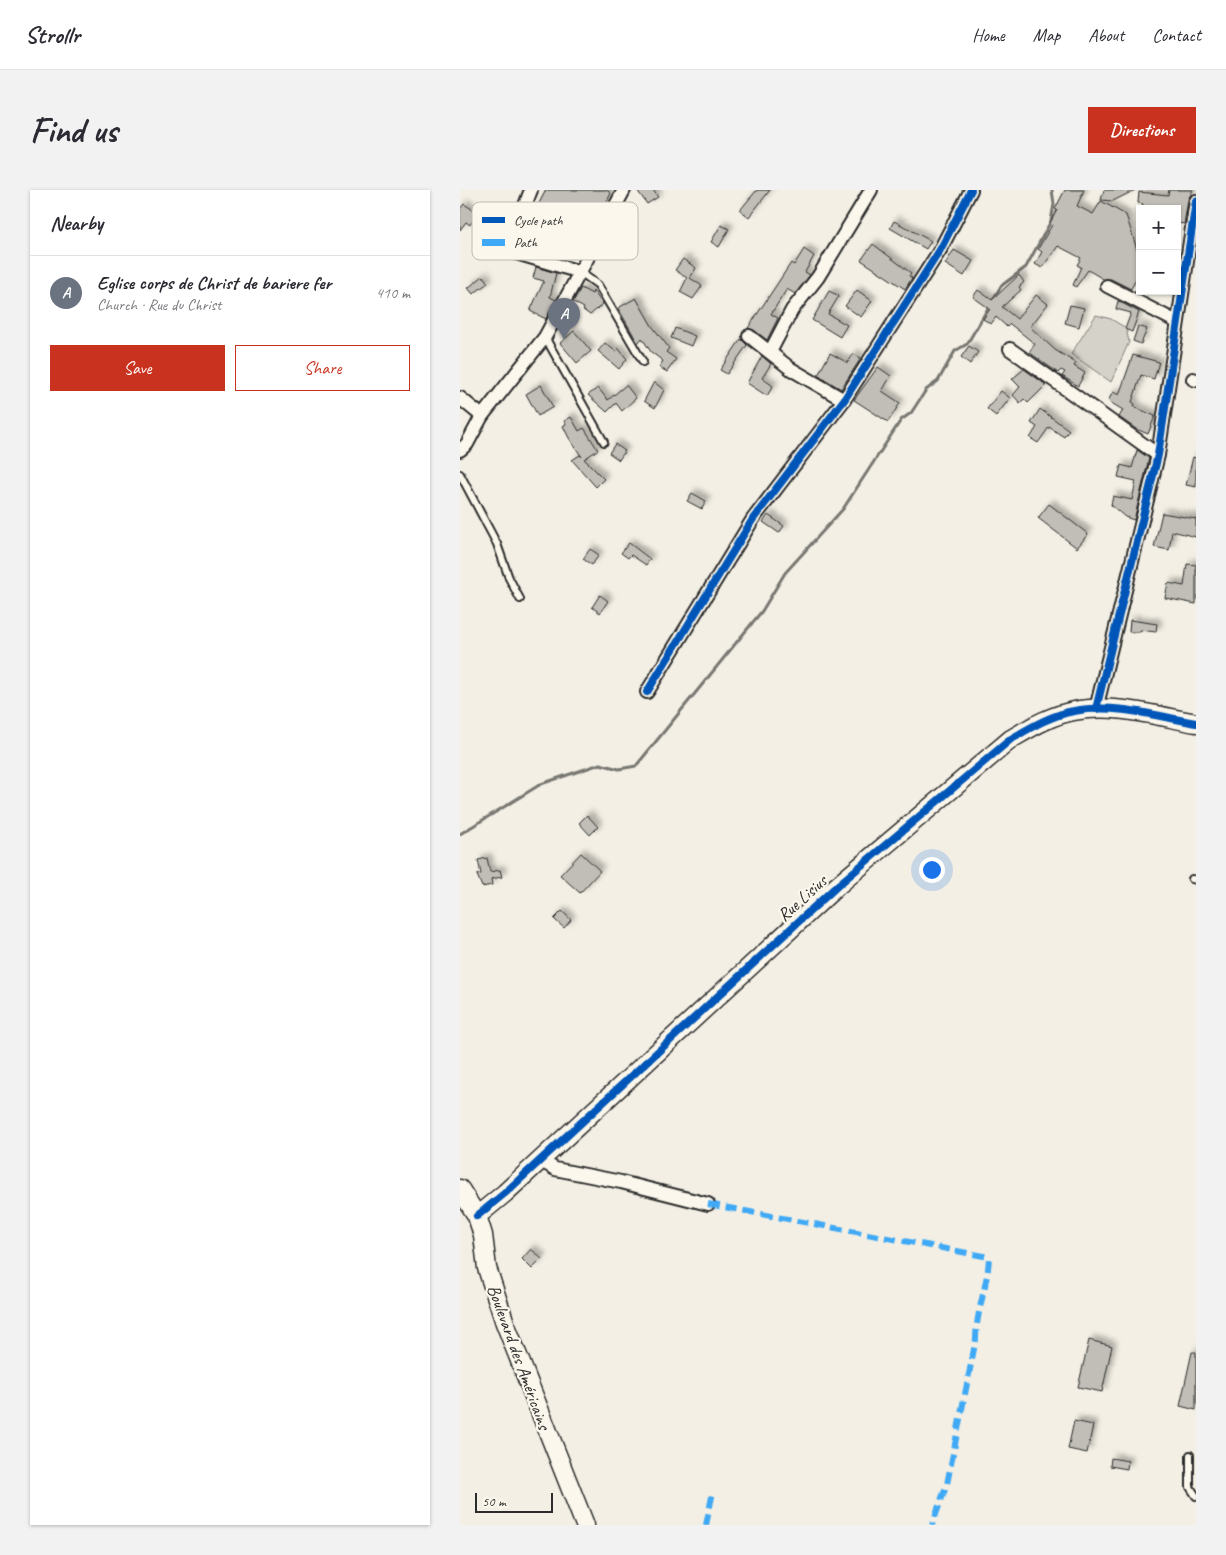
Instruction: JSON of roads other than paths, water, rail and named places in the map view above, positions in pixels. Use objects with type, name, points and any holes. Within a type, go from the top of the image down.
[{"type":"street","points":[[526,202],[531,190]]},
{"type":"street","points":[[618,202],[624,190]]},
{"type":"street","points":[[770,352],[792,310],[818,277],[871,190]]},
{"type":"street","points":[[647,692],[753,520],[844,400],[940,250],[971,190]]},
{"type":"street","points":[[1098,702],[1158,454],[1196,201]]},
{"type":"street","points":[[540,260],[580,272]]},
{"type":"street","points":[[460,450],[467,444],[482,416],[545,337],[586,260]]},
{"type":"street","points":[[1107,286],[1177,322]]},
{"type":"street","points":[[748,336],[791,369],[844,400]]},
{"type":"street","points":[[1010,349],[1158,454]]},
{"type":"street","points":[[460,398],[482,416]]},
{"type":"street","name":"Rue Lisius","points":[[477,1216],[843,880],[1010,739],[1034,725],[1098,702],[1125,711],[1196,722]]},
{"type":"street","points":[[540,1160],[555,1169],[621,1182],[708,1204]]},
{"type":"street","name":"Boulevard des Américains","points":[[460,1189],[477,1216],[487,1268],[505,1323],[585,1525]]},
{"type":"lane","points":[[580,272],[598,285],[643,362]]},
{"type":"lane","points":[[545,337],[604,442]]},
{"type":"lane","points":[[460,474],[496,544],[520,599]]},
{"type":"lane","points":[[1190,1455],[1190,1488],[1196,1496]]},
{"type":"waterway","points":[[460,834],[541,784],[600,764],[619,769],[636,766],[762,611],[785,573],[843,509],[901,420],[911,413],[926,390],[938,381],[955,351],[967,344],[1001,286],[1026,267],[1051,221],[1054,204],[1052,190]]},
{"type":"place","name":"Eglise corps de Christ de bariere fer","points":[[564,339]]}]
